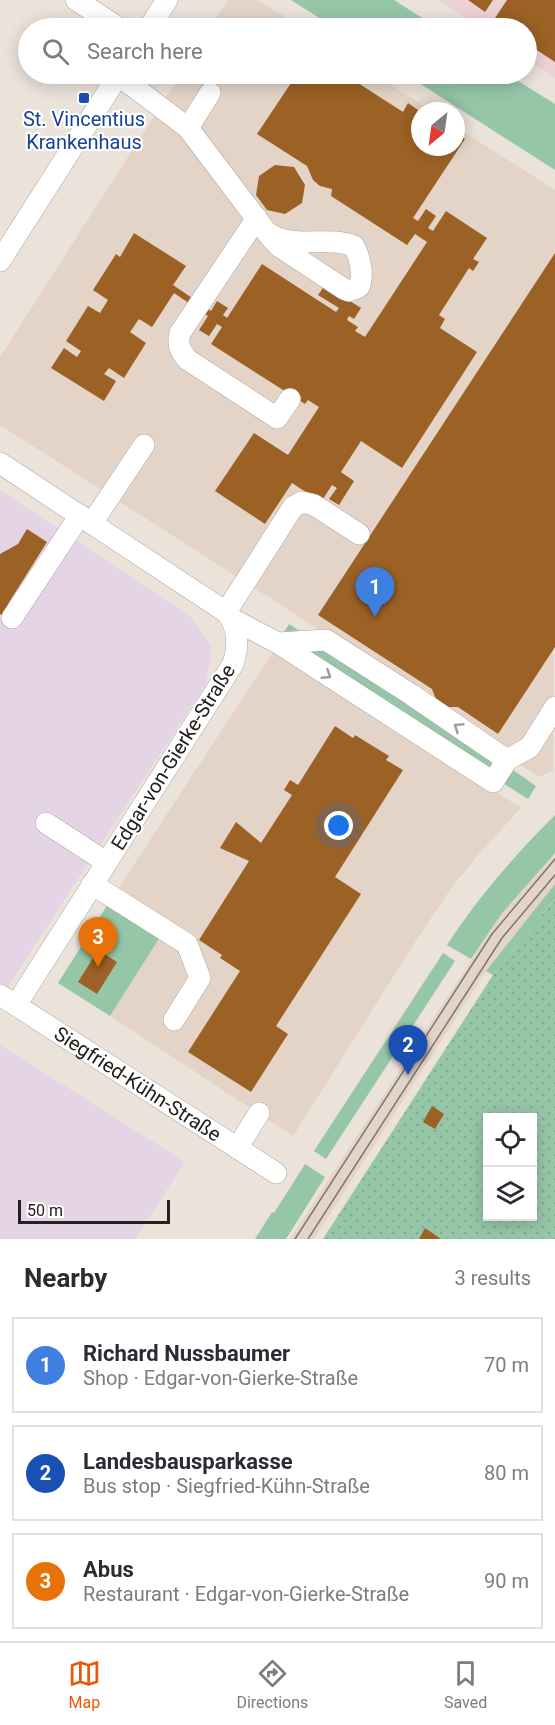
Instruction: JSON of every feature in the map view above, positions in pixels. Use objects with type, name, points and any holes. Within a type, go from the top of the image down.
[{"type":"street","points":[[76,0],[104,18]]},
{"type":"street","points":[[155,18],[167,0]]},
{"type":"street","points":[[0,261],[112,84]]},
{"type":"street","points":[[131,84],[188,128],[262,225],[180,333],[178,342],[181,351],[188,360],[277,418],[290,399]]},
{"type":"street","points":[[188,128],[210,93]]},
{"type":"street","points":[[12,618],[144,445]]},
{"type":"street","points":[[0,463],[229,615],[278,643],[493,782],[507,760],[530,747],[555,708]]},
{"type":"street","points":[[229,615],[293,507],[302,502],[314,505],[359,534]]},
{"type":"street","name":"Edgar-von-Gierke-Straße","points":[[8,1000],[92,884],[234,664],[238,649],[237,633],[229,615]]},
{"type":"street","points":[[278,643],[326,640],[507,760]]},
{"type":"street","points":[[46,823],[106,862]]},
{"type":"street","points":[[92,884],[188,944],[200,978],[174,1020]]},
{"type":"street","name":"Siegfried-Kühn-Straße","points":[[8,1000],[276,1173]]},
{"type":"street","points":[[237,1148],[259,1113]]},
{"type":"shaded area","points":[[228,0],[258,0],[287,18],[216,18]]},
{"type":"shaded area","points":[[438,0],[555,0],[555,78],[537,66],[537,18],[466,18]]},
{"type":"shaded area","points":[[175,84],[389,84],[418,102],[411,102],[411,156],[465,156],[465,133],[555,190],[553,771],[539,777],[295,614],[0,425],[0,357]]},
{"type":"shaded area","points":[[0,490],[191,617],[212,648],[206,684],[0,998]]},
{"type":"shaded area","points":[[275,649],[521,808],[452,887],[293,1136],[110,1016],[160,937],[108,904]]},
{"type":"shaded area","points":[[555,853],[555,884],[486,971],[314,1239],[290,1239],[502,913]]},
{"type":"shaded area","points":[[0,1045],[185,1162],[135,1239],[0,1239]]},
{"type":"green space","points":[[291,0],[394,0],[422,18],[319,18]]},
{"type":"green space","points":[[421,84],[523,84],[555,104],[555,170],[465,112],[465,102],[449,102]]},
{"type":"green space","points":[[289,624],[467,738],[536,786],[528,799],[279,640]]},
{"type":"green space","points":[[555,815],[555,853],[502,913],[471,959],[447,945],[498,877]]},
{"type":"green space","points":[[555,884],[555,899],[493,975],[486,971]]},
{"type":"green space","points":[[555,899],[555,1239],[323,1239],[493,975]]},
{"type":"green space","points":[[108,904],[160,937],[110,1016],[58,983]]},
{"type":"green space","points":[[443,953],[455,961],[326,1159],[314,1151]]},
{"type":"green space","points":[[305,1164],[325,1177],[286,1239],[255,1239],[272,1212],[274,1213]]},
{"type":"building","points":[[468,0],[493,0],[485,12]]},
{"type":"building","points":[[507,0],[555,0],[555,62],[537,50],[537,18],[495,18]]},
{"type":"building","points":[[290,84],[360,84],[403,112],[408,103],[411,105],[411,156],[454,156],[413,218],[418,221],[426,209],[436,216],[428,228],[433,231],[446,211],[487,238],[473,259],[479,262],[473,271],[469,268],[439,315],[445,319],[440,328],[477,352],[402,468],[361,441],[341,472],[354,481],[339,505],[329,499],[337,488],[332,485],[321,502],[292,483],[265,524],[215,491],[254,433],[288,455],[319,407],[308,400],[305,404],[211,344],[222,327],[217,324],[209,336],[199,330],[208,316],[174,293],[152,327],[139,319],[130,332],[146,343],[124,378],[109,368],[104,374],[116,381],[104,401],[51,368],[64,348],[77,357],[81,351],[66,341],[88,306],[100,313],[108,300],[93,290],[116,254],[120,257],[134,233],[186,266],[173,285],[211,311],[217,301],[228,308],[223,315],[227,318],[262,264],[336,312],[339,308],[318,295],[325,285],[361,308],[354,319],[349,316],[347,320],[358,327],[355,331],[365,337],[427,242],[415,234],[407,245],[331,196],[332,189],[320,186],[313,180],[307,166],[257,134]]},
{"type":"building","points":[[275,165],[294,167],[305,185],[302,203],[285,214],[267,210],[256,195],[259,176]]},
{"type":"building","points":[[555,253],[555,647],[498,734],[458,707],[439,707],[432,689],[318,615]]},
{"type":"building","points":[[27,529],[47,542],[8,604],[14,607],[7,618],[0,614],[0,554],[18,544]]},
{"type":"building","points":[[335,726],[353,738],[355,735],[389,756],[386,760],[403,770],[335,877],[361,894],[276,1026],[288,1034],[251,1092],[188,1052],[240,971],[220,958],[222,955],[199,940],[249,861],[220,848],[236,822],[261,843],[292,795],[284,790],[290,780],[298,785]]},
{"type":"building","points":[[98,950],[117,962],[97,994],[78,982]]},
{"type":"building","points":[[432,1106],[444,1114],[435,1129],[423,1122]]},
{"type":"building","points":[[425,1228],[441,1239],[419,1239]]},
{"type":"tram line","points":[[295,1239],[492,934],[555,859]]},
{"type":"tram line","points":[[308,1239],[502,938],[555,875]]},
{"type":"place","name":"St. Vincentius Krankenhaus","points":[[84,98]]},
{"type":"place","name":"Richard Nussbaumer","points":[[375,617]]},
{"type":"place","name":"Abus","points":[[98,967]]},
{"type":"place","name":"Landesbausparkasse","points":[[408,1075]]}]
